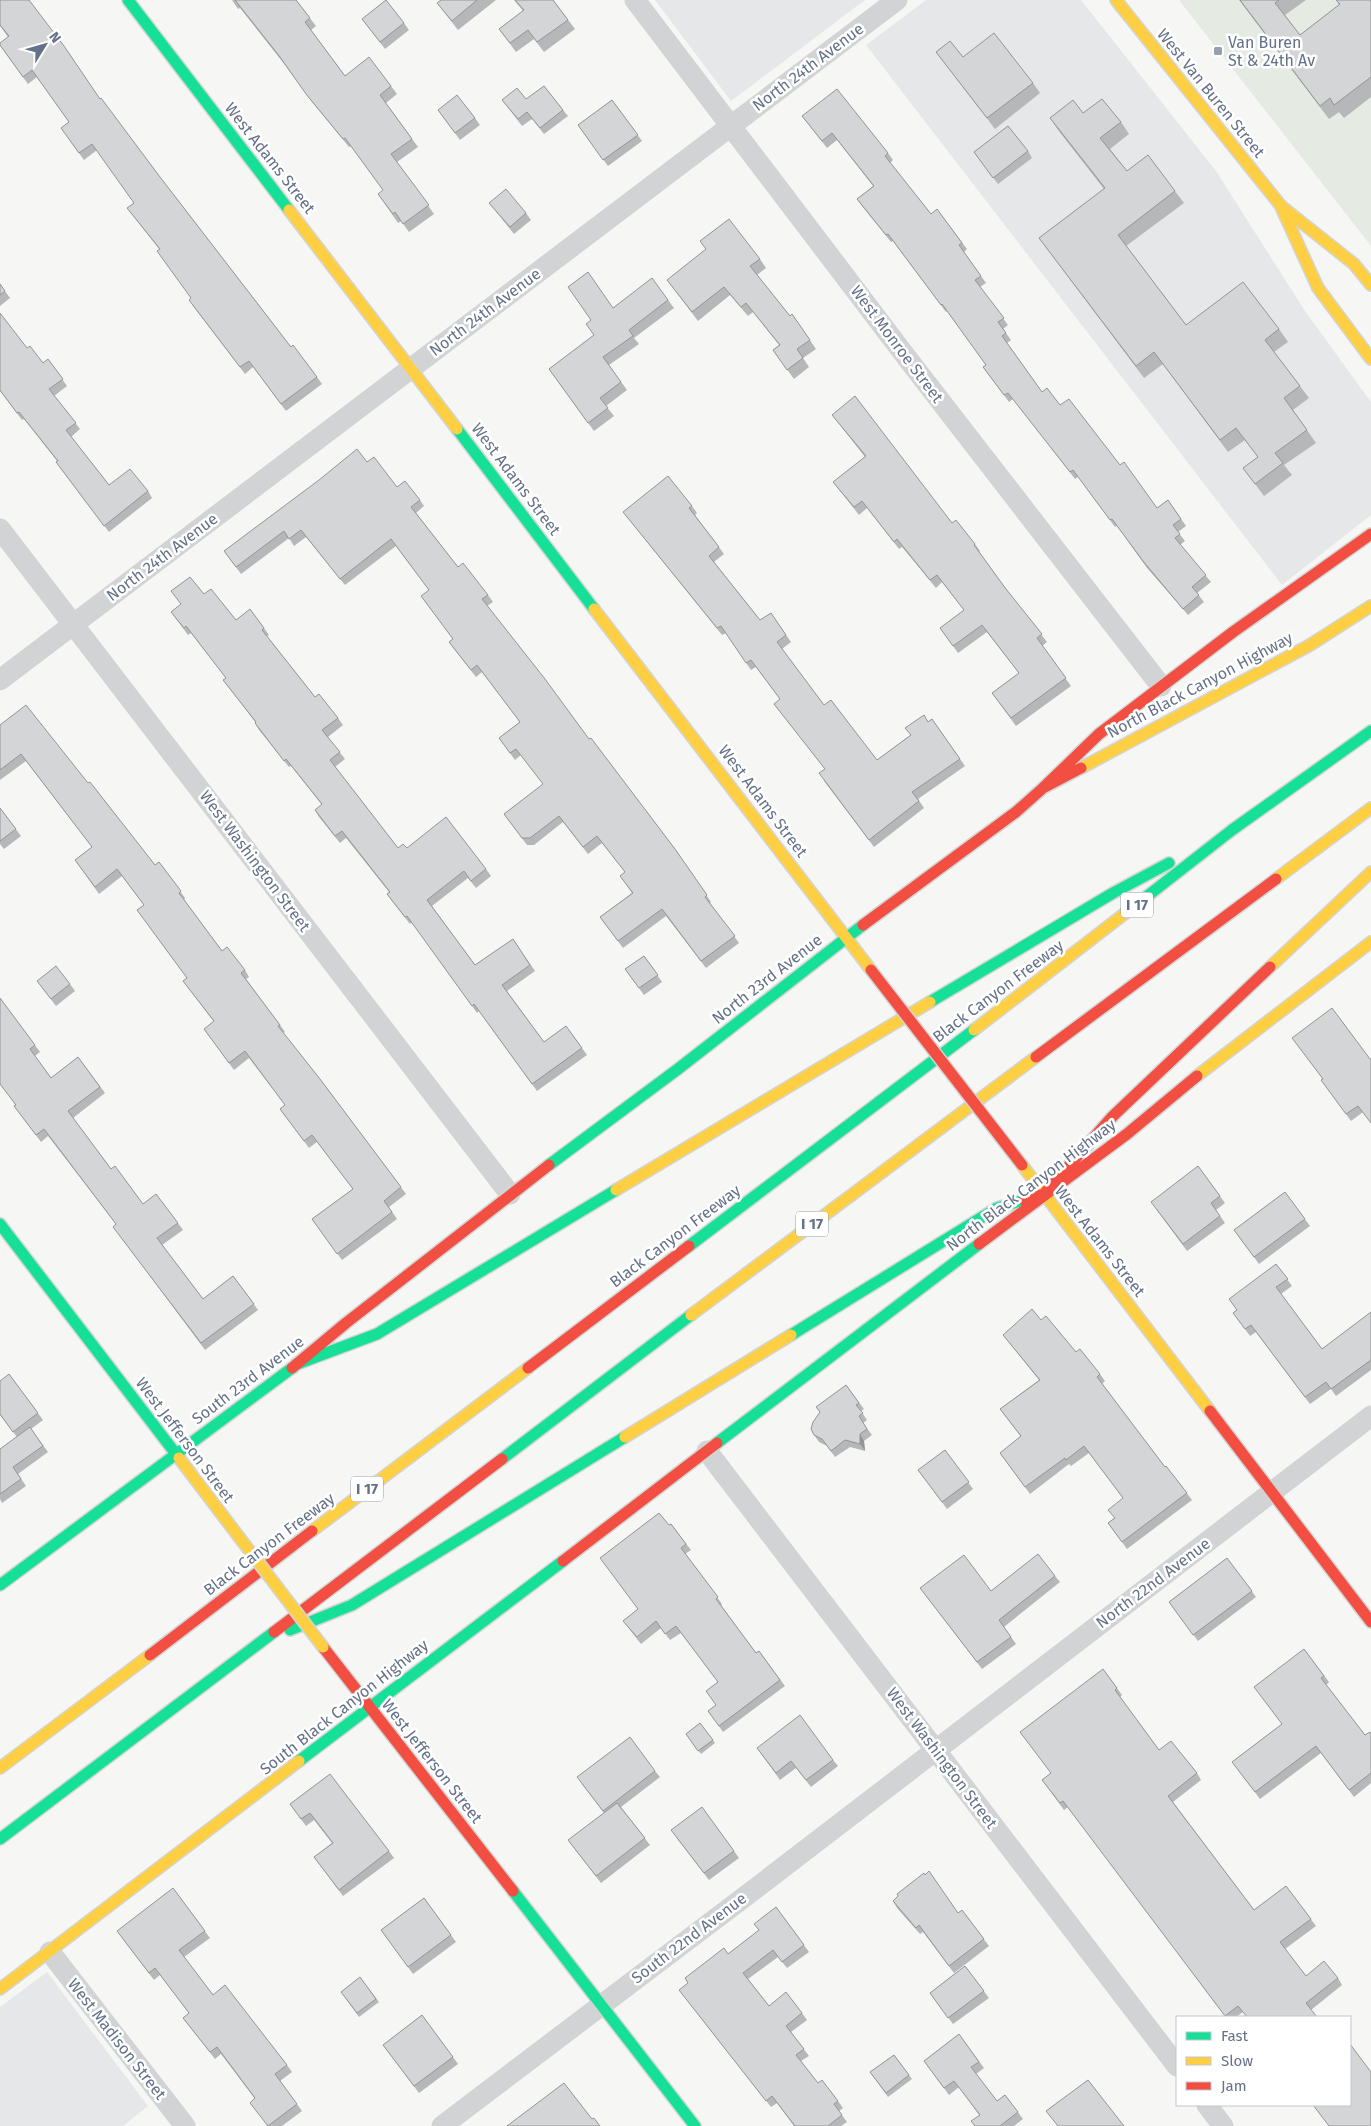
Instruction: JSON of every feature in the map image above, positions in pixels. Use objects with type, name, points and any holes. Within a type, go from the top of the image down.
[{"type":"main road","name":"West Adams Street","points":[[128,0],[846,938],[1022,1164],[1371,1622]]},
{"type":"main road","name":"West Van Buren Street","points":[[1116,0],[1181,84],[1281,206],[1354,264],[1371,284]]},
{"type":"main road","name":"West Van Buren Street","points":[[1281,206],[1318,288],[1371,359]]},
{"type":"main road","points":[[1043,788],[1099,734],[1288,592],[1371,534]]},
{"type":"main road","name":"North Black Canyon Highway","points":[[1043,788],[1310,645],[1371,606]]},
{"type":"main road","name":"Black Canyon Freeway","points":[[0,1768],[1033,985],[1232,830],[1371,731]]},
{"type":"main road","name":"North 23rd Avenue","points":[[510,1194],[678,1069],[846,938],[1016,812],[1043,788]]},
{"type":"main road","name":"I 17","points":[[0,1839],[776,1250],[1371,808]]},
{"type":"main road","points":[[298,1364],[377,1334],[477,1276],[728,1121],[1113,893],[1232,830]]},
{"type":"main road","points":[[256,1644],[352,1605],[997,1208],[1044,1194],[1113,1116],[1371,872]]},
{"type":"main road","name":"North Black Canyon Highway","points":[[707,1451],[1044,1194],[1127,1134],[1211,1065],[1368,950]]},
{"type":"main road","name":"South 23rd Avenue","points":[[0,1585],[298,1364],[346,1323],[510,1194]]},
{"type":"main road","name":"West Jefferson Street","points":[[0,1224],[370,1708],[695,2126]]},
{"type":"main road","name":"South Black Canyon Highway","points":[[0,1990],[707,1451]]},
{"type":"street","name":"West Monroe Street","points":[[634,0],[1161,686]]},
{"type":"street","name":"North 24th Avenue","points":[[0,680],[897,0]]},
{"type":"street","name":"West Washington Street","points":[[0,529],[510,1194]]},
{"type":"street","name":"North 22nd Avenue","points":[[935,1749],[1371,1416]]},
{"type":"street","name":"West Washington Street","points":[[707,1451],[1176,2065]]},
{"type":"street","name":"South 22nd Avenue","points":[[442,2126],[768,1879],[935,1749]]},
{"type":"street","name":"West Madison Street","points":[[50,1952],[185,2126]]},
{"type":"street","points":[[1208,2106],[1223,2126]]},
{"type":"shaded area","points":[[655,0],[865,0],[731,101]]},
{"type":"shaded area","points":[[926,0],[1081,0],[1216,171],[1305,311],[1371,402],[1371,515],[1282,585],[866,45]]},
{"type":"shaded area","points":[[1179,0],[1371,0],[1371,246]]},
{"type":"shaded area","points":[[47,1972],[148,2106],[123,2126],[0,2126],[0,2007]]},
{"type":"building","points":[[0,0],[29,0],[64,46],[100,99],[291,347],[293,345],[317,377],[281,404],[249,361],[240,367],[189,300],[191,298],[157,251],[160,249],[127,208],[134,203],[92,144],[79,153],[61,128],[69,122],[32,70],[23,77],[0,45],[9,36],[0,25]]},
{"type":"building","points":[[235,0],[296,0],[310,18],[305,22],[345,76],[369,57],[391,86],[380,95],[412,139],[391,154],[429,205],[403,224],[395,212],[393,214],[378,194],[383,190],[345,138],[343,139],[306,94],[280,57]]},
{"type":"building","points":[[386,0],[404,23],[380,42],[362,19]]},
{"type":"building","points":[[441,0],[477,0],[452,21],[437,3]]},
{"type":"building","points":[[515,0],[553,0],[568,20],[537,42],[528,30],[510,43],[499,29],[524,10]]},
{"type":"building","points":[[1240,0],[1279,0],[1275,3],[1300,35],[1340,4],[1336,0],[1371,0],[1371,77],[1334,105],[1330,98],[1320,106]]},
{"type":"building","points":[[994,33],[1033,83],[987,118],[936,52],[950,41],[963,57]]},
{"type":"building","points":[[544,86],[563,110],[540,128],[527,112],[518,119],[502,100],[517,88],[526,99]]},
{"type":"building","points":[[837,89],[888,153],[885,156],[931,214],[937,209],[962,243],[959,245],[981,276],[975,280],[1004,318],[998,322],[1006,333],[1002,336],[1042,392],[1047,388],[1060,405],[1069,399],[1120,465],[1124,462],[1157,508],[1168,500],[1181,519],[1173,525],[1180,534],[1175,538],[1206,575],[1192,587],[1199,595],[1183,609],[1143,561],[1112,519],[1110,520],[1073,470],[1070,472],[1008,393],[1004,395],[983,367],[986,365],[942,304],[888,234],[886,235],[857,199],[874,186],[832,133],[822,141],[802,116]]},
{"type":"building","points":[[457,95],[475,118],[455,133],[438,110]]},
{"type":"building","points":[[1102,99],[1121,122],[1100,138],[1127,171],[1148,155],[1175,191],[1118,235],[1186,325],[1243,282],[1279,329],[1265,340],[1300,386],[1284,398],[1307,430],[1275,453],[1283,463],[1255,484],[1243,468],[1258,457],[1236,428],[1220,440],[1154,352],[1136,366],[1039,238],[1105,188],[1050,118],[1073,100],[1083,113]]},
{"type":"building","points":[[612,100],[638,135],[603,160],[578,125]]},
{"type":"building","points":[[1008,126],[1028,151],[993,178],[974,152]]},
{"type":"building","points":[[506,189],[526,213],[510,227],[489,203]]},
{"type":"building","points":[[729,219],[760,259],[750,266],[790,316],[792,314],[810,340],[797,349],[803,358],[787,370],[773,350],[780,345],[746,303],[741,307],[724,287],[692,312],[667,280],[706,249],[700,241]]},
{"type":"building","points":[[588,272],[613,308],[652,278],[668,300],[629,330],[633,336],[603,357],[621,382],[600,398],[608,408],[588,423],[549,369],[594,335],[586,324],[591,320],[568,287]]},
{"type":"building","points":[[0,284],[5,291],[0,295]]},
{"type":"building","points":[[0,313],[27,348],[30,346],[43,363],[48,359],[63,379],[49,389],[76,423],[66,430],[109,485],[130,469],[148,491],[104,526],[56,462],[58,461],[0,390]]},
{"type":"building","points":[[855,396],[952,523],[956,520],[975,544],[1006,589],[1042,634],[1037,638],[1066,678],[1011,718],[992,693],[1019,673],[982,625],[953,646],[940,628],[964,610],[937,575],[930,580],[897,539],[894,542],[862,501],[854,507],[833,482],[866,456],[832,415]]},
{"type":"building","points":[[357,449],[367,462],[374,457],[397,487],[405,481],[420,500],[411,507],[458,567],[463,563],[488,595],[482,599],[675,849],[707,895],[705,897],[735,936],[701,961],[662,909],[618,941],[600,917],[633,893],[620,876],[625,872],[597,836],[583,847],[559,816],[530,838],[522,838],[504,814],[543,784],[516,749],[510,753],[499,738],[520,722],[477,665],[471,670],[449,642],[453,639],[421,596],[429,590],[391,539],[340,579],[301,530],[289,539],[284,531],[236,567],[224,551]]},
{"type":"building","points":[[668,476],[692,506],[689,508],[719,547],[709,556],[760,620],[771,613],[786,635],[777,642],[824,705],[831,700],[877,760],[911,735],[905,728],[924,715],[928,722],[932,719],[960,759],[912,792],[919,801],[869,840],[819,773],[825,769],[774,704],[780,699],[751,660],[746,663],[721,626],[717,628],[623,512]]},
{"type":"building","points":[[190,577],[204,594],[211,589],[236,620],[250,609],[264,628],[262,630],[315,697],[319,694],[338,718],[322,730],[340,752],[330,760],[398,848],[403,844],[407,848],[446,817],[486,869],[471,881],[464,871],[427,900],[475,965],[513,939],[530,965],[502,985],[544,1042],[566,1026],[582,1048],[532,1084],[474,1004],[472,1006],[407,916],[405,917],[387,894],[390,892],[342,831],[335,836],[315,810],[322,804],[286,759],[284,761],[223,680],[226,678],[186,626],[184,628],[171,612],[181,604],[171,591]]},
{"type":"building","points":[[26,705],[155,865],[159,862],[181,891],[179,893],[222,951],[227,947],[245,970],[241,973],[280,1025],[278,1026],[401,1187],[384,1201],[392,1212],[337,1254],[312,1219],[353,1189],[312,1135],[304,1141],[280,1109],[285,1105],[245,1051],[229,1063],[204,1029],[214,1021],[183,981],[187,978],[137,910],[144,905],[117,869],[95,887],[75,860],[92,847],[21,754],[0,770],[0,725]]},
{"type":"building","points":[[0,808],[16,829],[0,841]]},
{"type":"building","points":[[644,956],[658,975],[639,988],[625,969]]},
{"type":"building","points":[[56,966],[70,984],[51,999],[37,981]]},
{"type":"building","points":[[0,998],[35,1045],[30,1049],[51,1078],[78,1057],[100,1087],[68,1111],[111,1169],[115,1166],[143,1204],[156,1194],[178,1223],[157,1238],[203,1299],[233,1276],[254,1304],[201,1343],[113,1227],[116,1224],[44,1129],[36,1135],[0,1084]]},
{"type":"building","points":[[1332,1008],[1371,1059],[1371,1123],[1358,1106],[1346,1114],[1321,1080],[1323,1079],[1292,1038]]},
{"type":"building","points":[[1198,1166],[1220,1196],[1211,1203],[1220,1216],[1183,1244],[1151,1202]]},
{"type":"building","points":[[1285,1192],[1305,1219],[1254,1257],[1234,1230]]},
{"type":"building","points":[[1276,1264],[1288,1279],[1276,1287],[1322,1349],[1371,1312],[1371,1360],[1331,1389],[1326,1382],[1305,1397],[1251,1325],[1245,1329],[1233,1313],[1237,1310],[1229,1299]]},
{"type":"building","points":[[1032,1309],[1041,1320],[1046,1316],[1076,1352],[1080,1349],[1100,1374],[1097,1377],[1187,1493],[1122,1542],[1108,1523],[1115,1518],[1108,1510],[1123,1498],[1084,1446],[1025,1487],[1000,1453],[1021,1436],[1000,1409],[1040,1380],[1003,1335]]},
{"type":"building","points":[[9,1374],[38,1413],[13,1432],[0,1414],[0,1381]]},
{"type":"building","points":[[846,1385],[859,1403],[856,1405],[863,1413],[859,1416],[867,1429],[860,1434],[860,1444],[845,1440],[831,1451],[822,1439],[814,1435],[811,1429],[813,1422],[820,1412],[816,1407]]},
{"type":"building","points":[[30,1427],[43,1446],[13,1467],[21,1479],[0,1494],[0,1449]]},
{"type":"building","points":[[945,1450],[969,1482],[942,1502],[918,1470]]},
{"type":"building","points":[[659,1513],[669,1525],[671,1524],[686,1544],[681,1548],[718,1597],[716,1599],[756,1653],[759,1651],[780,1680],[719,1726],[708,1711],[716,1705],[706,1691],[718,1682],[676,1626],[665,1634],[656,1621],[637,1637],[623,1621],[638,1609],[600,1558]]},
{"type":"building","points":[[1038,1554],[1055,1576],[999,1620],[1011,1637],[977,1662],[920,1588],[964,1555],[991,1591]]},
{"type":"building","points":[[1227,1558],[1252,1591],[1193,1635],[1169,1602]]},
{"type":"building","points":[[1304,1649],[1324,1676],[1321,1678],[1365,1735],[1370,1732],[1371,1773],[1349,1790],[1316,1746],[1255,1792],[1232,1762],[1282,1724],[1254,1687]]},
{"type":"building","points":[[1103,1669],[1117,1688],[1115,1690],[1159,1750],[1171,1741],[1197,1773],[1168,1796],[1254,1910],[1286,1886],[1311,1919],[1280,1942],[1306,1976],[1324,1961],[1338,1978],[1306,2003],[1316,2016],[1246,2016],[1238,2006],[1225,2016],[1063,1801],[1060,1803],[1042,1780],[1051,1773],[1020,1732]]},
{"type":"building","points":[[800,1715],[833,1760],[806,1780],[791,1761],[776,1773],[757,1748]]},
{"type":"building","points":[[700,1723],[713,1740],[698,1751],[686,1734]]},
{"type":"building","points":[[630,1737],[655,1771],[603,1811],[577,1777]]},
{"type":"building","points":[[330,1774],[389,1851],[339,1890],[314,1857],[333,1843],[310,1813],[301,1819],[290,1804]]},
{"type":"building","points":[[617,1803],[645,1838],[596,1876],[568,1840]]},
{"type":"building","points":[[702,1807],[734,1851],[704,1873],[671,1830]]},
{"type":"building","points":[[929,1871],[958,1913],[962,1910],[984,1939],[949,1966],[919,1925],[916,1928],[893,1901],[898,1896],[897,1894]]},
{"type":"building","points":[[173,1888],[205,1931],[179,1950],[213,1995],[225,1985],[287,2065],[275,2074],[297,2104],[268,2126],[250,2103],[255,2098],[217,2047],[210,2052],[183,2018],[189,2013],[155,1968],[149,1973],[117,1931]]},
{"type":"building","points":[[424,1898],[451,1935],[408,1967],[381,1930]]},
{"type":"building","points":[[776,1907],[804,1945],[782,1962],[773,1950],[743,1973],[769,2006],[786,1992],[802,2013],[786,2026],[804,2049],[796,2055],[818,2083],[822,2080],[838,2101],[834,2104],[842,2115],[828,2126],[795,2126],[772,2096],[766,2101],[679,1990],[688,1983],[685,1978],[724,1948],[728,1954],[759,1930],[754,1924]]},
{"type":"building","points":[[965,1966],[984,1991],[948,2018],[930,1993]]},
{"type":"building","points":[[360,1977],[376,1999],[357,2013],[341,1992]]},
{"type":"building","points":[[422,2015],[453,2057],[414,2086],[383,2045]]},
{"type":"building","points":[[959,2034],[979,2062],[971,2067],[997,2101],[1005,2095],[1018,2112],[1000,2126],[975,2126],[971,2121],[980,2115],[954,2081],[944,2088],[924,2061]]},
{"type":"building","points":[[1351,2045],[1371,2072],[1371,2126],[1329,2126],[1314,2106],[1351,2106]]},
{"type":"building","points":[[894,2055],[909,2075],[886,2093],[870,2072]]},
{"type":"building","points":[[1088,2080],[1124,2126],[1058,2126],[1046,2111]]},
{"type":"building","points":[[564,2083],[592,2119],[594,2118],[600,2126],[507,2126]]},
{"type":"traffic: fast","points":[[128,0],[289,210]]},
{"type":"traffic: fast","points":[[457,429],[594,609]]},
{"type":"traffic: fast","points":[[1141,901],[1232,830],[1371,731]]},
{"type":"traffic: fast","points":[[930,1002],[1113,893],[1169,863]]},
{"type":"traffic: fast","points":[[549,1165],[678,1069],[863,925]]},
{"type":"traffic: fast","points":[[689,1246],[974,1030]]},
{"type":"traffic: fast","points":[[297,1364],[377,1334],[616,1190]]},
{"type":"traffic: fast","points":[[791,1335],[997,1208],[1024,1200]]},
{"type":"traffic: fast","points":[[0,1224],[179,1458]]},
{"type":"traffic: fast","points":[[717,1443],[979,1244]]},
{"type":"traffic: fast","points":[[502,1459],[691,1315]]},
{"type":"traffic: fast","points":[[0,1585],[292,1368]]},
{"type":"traffic: fast","points":[[290,1630],[352,1605],[625,1437]]},
{"type":"traffic: fast","points":[[299,1761],[563,1561]]},
{"type":"traffic: fast","points":[[0,1839],[274,1632]]},
{"type":"traffic: fast","points":[[513,1891],[695,2126]]},
{"type":"traffic: slow","points":[[1116,0],[1281,206],[1354,264],[1371,285]]},
{"type":"traffic: slow","points":[[1282,209],[1318,288],[1371,359]]},
{"type":"traffic: slow","points":[[289,210],[457,429]]},
{"type":"traffic: slow","points":[[1081,768],[1310,645],[1371,606]]},
{"type":"traffic: slow","points":[[594,609],[871,970]]},
{"type":"traffic: slow","points":[[1276,879],[1371,808]]},
{"type":"traffic: slow","points":[[1270,967],[1371,872]]},
{"type":"traffic: slow","points":[[974,1030],[1141,901]]},
{"type":"traffic: slow","points":[[1197,1076],[1371,942]]},
{"type":"traffic: slow","points":[[616,1190],[930,1002]]},
{"type":"traffic: slow","points":[[691,1315],[1036,1057]]},
{"type":"traffic: slow","points":[[1022,1165],[1210,1411]]},
{"type":"traffic: slow","points":[[625,1437],[791,1335]]},
{"type":"traffic: slow","points":[[312,1531],[528,1368]]},
{"type":"traffic: slow","points":[[179,1458],[239,1537]]},
{"type":"traffic: slow","points":[[239,1537],[323,1647]]},
{"type":"traffic: slow","points":[[0,1768],[150,1655]]},
{"type":"traffic: slow","points":[[0,1989],[299,1761]]},
{"type":"traffic: jam","points":[[1043,788],[1099,734],[1233,632],[1371,534]]},
{"type":"traffic: jam","points":[[863,925],[1016,812],[1043,788],[1081,768]]},
{"type":"traffic: jam","points":[[1036,1057],[1276,879]]},
{"type":"traffic: jam","points":[[1024,1200],[1044,1194],[1113,1116],[1270,967]]},
{"type":"traffic: jam","points":[[871,970],[1022,1165]]},
{"type":"traffic: jam","points":[[979,1244],[1127,1134],[1197,1076]]},
{"type":"traffic: jam","points":[[292,1368],[346,1323],[549,1165]]},
{"type":"traffic: jam","points":[[528,1368],[689,1246]]},
{"type":"traffic: jam","points":[[1210,1411],[1371,1622]]},
{"type":"traffic: jam","points":[[563,1561],[717,1443]]},
{"type":"traffic: jam","points":[[274,1632],[502,1459]]},
{"type":"traffic: jam","points":[[150,1655],[312,1531]]},
{"type":"traffic: jam","points":[[323,1647],[513,1891]]},
{"type":"place","name":"Van Buren St & 24th Av","points":[[1218,51]]}]
